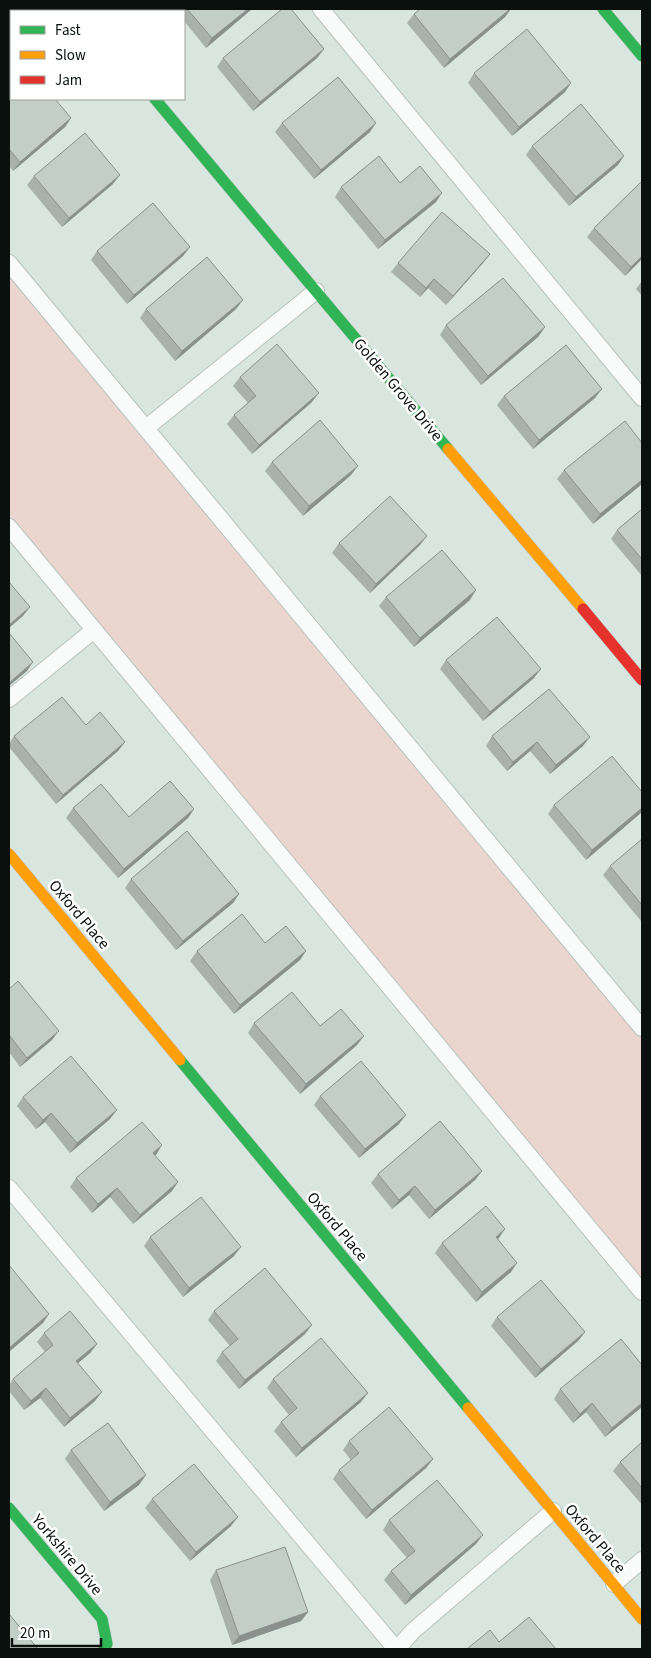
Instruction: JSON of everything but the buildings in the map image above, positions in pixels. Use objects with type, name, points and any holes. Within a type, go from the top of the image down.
[{"type":"street","points":[[603,9],[642,56]]},
{"type":"street","name":"Golden Grove Drive","points":[[156,100],[639,670]]},
{"type":"street","name":"Oxford Place","points":[[9,854],[642,1619]]},
{"type":"street","name":"Yorkshire Drive","points":[[9,1508],[102,1619],[107,1644],[104,1649]]},
{"type":"lane","points":[[321,9],[642,398]]},
{"type":"lane","points":[[9,263],[642,1028]]},
{"type":"lane","points":[[146,428],[316,290]]},
{"type":"lane","points":[[9,527],[642,1292]]},
{"type":"lane","points":[[9,699],[94,630]]},
{"type":"lane","points":[[9,1188],[397,1649],[413,1631],[553,1511]]},
{"type":"lane","points":[[614,1584],[642,1560]]},
{"type":"shaded area","points":[[9,263],[642,1028],[642,1292],[9,527]]},
{"type":"traffic: fast","points":[[603,9],[642,56]]},
{"type":"traffic: fast","points":[[156,100],[448,449]]},
{"type":"traffic: fast","points":[[180,1060],[468,1408]]},
{"type":"traffic: fast","points":[[9,1508],[102,1619],[107,1644],[104,1649]]},
{"type":"traffic: slow","points":[[448,449],[583,609]]},
{"type":"traffic: slow","points":[[9,854],[180,1060]]},
{"type":"traffic: slow","points":[[468,1408],[642,1619]]},
{"type":"traffic: jam","points":[[583,609],[642,680]]}]
